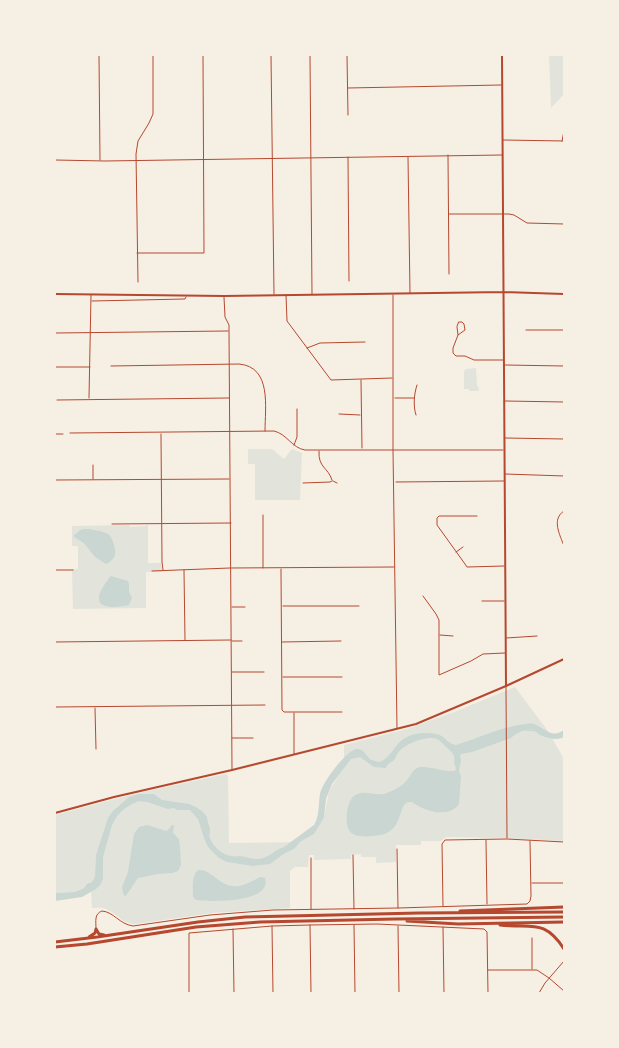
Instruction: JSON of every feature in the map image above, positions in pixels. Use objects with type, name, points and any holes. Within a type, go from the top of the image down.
[{"type":"highway","points":[[419,913],[564,907]]},
{"type":"highway","points":[[55,942],[245,917],[564,912]]},
{"type":"highway","points":[[55,947],[228,924],[297,920],[564,917]]},
{"type":"highway","points":[[377,919],[458,924],[564,922]]},
{"type":"highway","points":[[487,923],[543,929],[554,936],[564,950]]},
{"type":"highway","points":[[86,938],[92,935],[96,929],[101,935],[110,935]]},
{"type":"street","points":[[99,55],[100,160]]},
{"type":"street","points":[[138,282],[136,160],[138,141],[153,114],[152,55]]},
{"type":"street","points":[[137,253],[204,253],[203,55]]},
{"type":"street","points":[[271,55],[274,295]]},
{"type":"street","points":[[310,55],[312,295]]},
{"type":"street","points":[[348,55],[348,115]]},
{"type":"street","points":[[502,55],[506,839]]},
{"type":"street","points":[[348,88],[502,85]]},
{"type":"street","points":[[502,140],[563,142],[564,131]]},
{"type":"street","points":[[448,155],[449,274]]},
{"type":"street","points":[[55,160],[502,155]]},
{"type":"street","points":[[408,156],[410,294]]},
{"type":"street","points":[[348,157],[349,281]]},
{"type":"street","points":[[448,214],[503,214],[514,215],[527,224],[564,224]]},
{"type":"street","points":[[55,294],[224,296],[504,292],[564,294]]},
{"type":"street","points":[[90,400],[91,294]]},
{"type":"street","points":[[393,294],[397,730]]},
{"type":"street","points":[[286,295],[286,320],[331,380],[393,378]]},
{"type":"street","points":[[91,301],[185,299],[186,296]]},
{"type":"street","points":[[224,296],[225,318],[228,322],[229,331],[232,770]]},
{"type":"street","points":[[458,335],[465,330],[462,322],[458,324],[458,335],[452,353],[456,356],[465,356],[474,360],[504,360]]},
{"type":"street","points":[[526,330],[564,330]]},
{"type":"street","points":[[56,333],[229,331]]},
{"type":"street","points":[[307,348],[320,343],[365,342]]},
{"type":"street","points":[[111,366],[229,364],[248,366],[261,377],[264,391],[265,431]]},
{"type":"street","points":[[504,365],[564,366]]},
{"type":"street","points":[[56,367],[90,367]]},
{"type":"street","points":[[361,379],[362,450]]},
{"type":"street","points":[[416,415],[414,410],[414,392],[417,384]]},
{"type":"street","points":[[57,400],[229,398]]},
{"type":"street","points":[[394,398],[414,398]]},
{"type":"street","points":[[504,401],[564,402]]},
{"type":"street","points":[[294,445],[297,439],[297,409]]},
{"type":"street","points":[[339,414],[361,414]]},
{"type":"street","points":[[70,433],[265,431],[280,432],[302,450],[505,450]]},
{"type":"street","points":[[161,433],[163,570]]},
{"type":"street","points":[[55,434],[63,434]]},
{"type":"street","points":[[504,438],[564,439]]},
{"type":"street","points":[[319,450],[320,461],[332,477],[332,480],[337,483]]},
{"type":"street","points":[[93,465],[93,480]]},
{"type":"street","points":[[505,474],[564,476]]},
{"type":"street","points":[[55,480],[230,479]]},
{"type":"street","points":[[304,482],[330,482],[332,480]]},
{"type":"street","points":[[394,482],[505,481]]},
{"type":"street","points":[[564,511],[558,515],[557,520],[558,530],[564,546]]},
{"type":"street","points":[[262,515],[263,568]]},
{"type":"street","points":[[478,516],[437,517],[437,525],[468,567],[505,566]]},
{"type":"street","points":[[112,524],[231,523]]},
{"type":"street","points":[[456,552],[463,546]]},
{"type":"street","points":[[152,571],[230,568],[395,567]]},
{"type":"street","points":[[281,569],[282,710],[284,712],[342,712]]},
{"type":"street","points":[[55,570],[73,570]]},
{"type":"street","points":[[184,570],[185,641]]},
{"type":"street","points":[[423,596],[438,620],[439,675],[483,654],[506,653]]},
{"type":"street","points":[[482,601],[505,601]]},
{"type":"street","points":[[281,606],[360,606]]},
{"type":"street","points":[[231,607],[245,607]]},
{"type":"street","points":[[439,635],[453,636]]},
{"type":"street","points":[[505,638],[537,636]]},
{"type":"street","points":[[55,642],[231,640],[242,642]]},
{"type":"street","points":[[282,642],[341,641]]},
{"type":"street","points":[[55,812],[397,730],[416,724],[506,686],[564,659]]},
{"type":"street","points":[[232,672],[264,672]]},
{"type":"street","points":[[282,677],[342,676]]},
{"type":"street","points":[[55,707],[265,705]]},
{"type":"street","points":[[95,707],[96,749]]},
{"type":"street","points":[[294,712],[294,755]]},
{"type":"street","points":[[232,738],[253,738]]},
{"type":"street","points":[[443,907],[442,844],[445,840],[506,839],[564,842]]},
{"type":"street","points":[[486,840],[487,905]]},
{"type":"street","points":[[96,929],[96,916],[98,912],[102,911],[109,912],[125,924],[134,926],[236,912],[527,904],[531,896],[530,840]]},
{"type":"street","points":[[397,849],[398,908]]},
{"type":"street","points":[[353,855],[354,909]]},
{"type":"street","points":[[310,858],[311,909]]},
{"type":"street","points":[[531,883],[564,883]]},
{"type":"street","points":[[354,924],[355,993]]},
{"type":"street","points":[[189,993],[189,933],[232,928],[354,924],[486,930],[488,993]]},
{"type":"street","points":[[310,925],[311,993]]},
{"type":"street","points":[[398,925],[399,993]]},
{"type":"street","points":[[272,926],[272,993]]},
{"type":"street","points":[[443,927],[444,993]]},
{"type":"street","points":[[232,928],[234,993]]},
{"type":"street","points":[[532,938],[532,970]]},
{"type":"street","points":[[539,993],[564,960]]},
{"type":"street","points":[[488,970],[537,970],[564,991]]},
{"type":"shaded area","points":[[549,55],[564,55],[564,94],[551,108]]},
{"type":"shaded area","points":[[476,368],[478,391],[464,389],[464,371]]},
{"type":"shaded area","points":[[248,449],[272,449],[284,459],[292,449],[302,453],[300,500],[255,500],[255,464],[248,464]]},
{"type":"shaded area","points":[[129,525],[130,527],[148,525],[148,563],[161,563],[162,572],[146,572],[146,608],[73,609],[72,569],[78,569],[78,546],[72,546],[72,526]]},
{"type":"shaded area","points":[[84,529],[103,532],[110,536],[115,551],[111,561],[106,564],[95,557],[84,543],[74,537],[74,535]]},
{"type":"shaded area","points":[[111,576],[128,581],[129,592],[132,598],[129,605],[110,607],[101,604],[99,601],[101,591]]},
{"type":"shaded area","points":[[515,687],[548,731],[564,759],[564,841],[446,837],[441,841],[421,841],[421,845],[396,845],[396,862],[376,863],[376,857],[361,857],[361,854],[351,855],[351,859],[314,860],[314,855],[309,855],[308,867],[295,867],[290,871],[290,908],[213,913],[136,924],[124,921],[106,909],[92,908],[91,891],[84,888],[75,892],[55,893],[55,815],[134,794],[226,774],[228,776],[229,843],[300,842],[314,834],[324,818],[329,791],[344,767],[344,745],[407,729]]},
{"type":"shaded area","points":[[534,724],[552,733],[564,730],[564,737],[552,739],[540,735],[533,730],[527,730],[511,738],[461,754],[459,804],[455,809],[436,812],[412,802],[407,802],[403,806],[395,825],[384,834],[363,836],[353,834],[350,831],[347,815],[351,799],[361,793],[384,794],[390,792],[403,784],[414,770],[420,767],[455,771],[454,756],[438,740],[428,738],[405,746],[386,768],[374,767],[360,757],[351,759],[332,784],[326,799],[324,818],[314,834],[270,864],[253,866],[227,862],[219,858],[208,847],[198,819],[190,810],[168,809],[139,801],[124,809],[112,825],[103,857],[103,878],[101,884],[82,897],[55,901],[55,893],[75,892],[92,882],[95,877],[96,855],[108,818],[129,797],[139,794],[154,794],[162,800],[189,804],[196,807],[207,817],[210,828],[209,836],[221,852],[233,856],[260,859],[284,847],[314,825],[318,814],[320,794],[325,783],[335,768],[351,751],[359,749],[371,760],[379,762],[389,756],[401,741],[413,735],[427,733],[439,735],[456,745],[516,725]]},
{"type":"shaded area","points":[[147,825],[166,831],[174,825],[173,833],[179,839],[181,865],[178,871],[172,873],[138,878],[125,897],[122,887],[128,872],[134,834],[139,827]]},
{"type":"shaded area","points":[[198,870],[207,872],[222,882],[233,886],[243,885],[260,877],[265,878],[265,886],[260,892],[239,899],[226,901],[196,900],[193,897],[193,883],[194,876]]},
{"type":"waterway","points":[[524,730],[535,731]]}]
